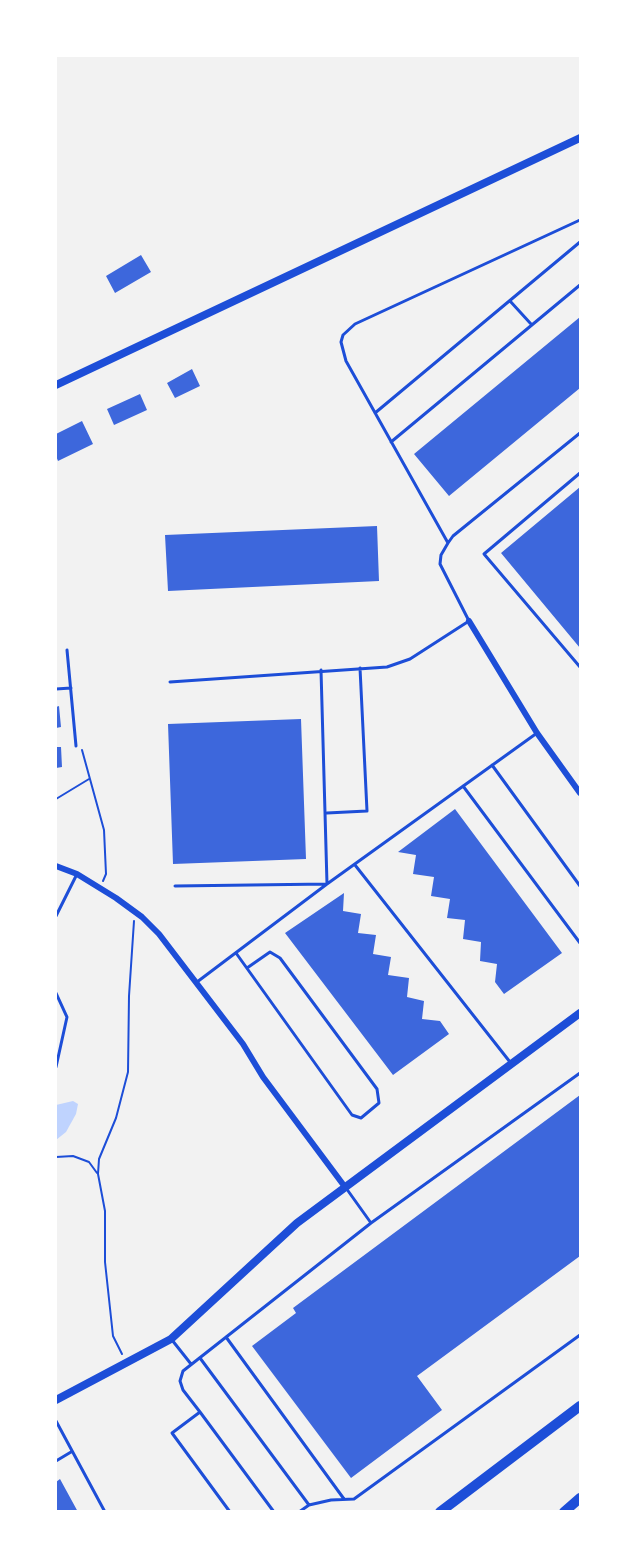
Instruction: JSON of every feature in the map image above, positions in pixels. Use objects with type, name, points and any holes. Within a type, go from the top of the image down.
[{"type":"highway","points":[[440,1512],[580,1406]]},
{"type":"highway","points":[[564,1512],[580,1498]]},
{"type":"main road","points":[[56,385],[580,138]]},
{"type":"main road","points":[[56,1400],[171,1339],[297,1222],[580,1013]]},
{"type":"street","points":[[469,621],[537,733],[580,793]]},
{"type":"street","points":[[56,866],[100,887],[137,913],[159,934],[243,1044],[263,1077],[345,1187]]},
{"type":"lane","points":[[448,543],[346,361],[341,342],[343,335],[349,329],[580,220]]},
{"type":"lane","points":[[375,413],[580,242]]},
{"type":"lane","points":[[391,442],[580,285]]},
{"type":"lane","points":[[510,301],[531,324]]},
{"type":"lane","points":[[170,682],[387,667],[410,659],[469,621],[440,564],[441,555],[453,536],[580,434]]},
{"type":"lane","points":[[580,473],[484,554],[580,667]]},
{"type":"lane","points":[[67,650],[76,746]]},
{"type":"lane","points":[[327,813],[367,811],[360,668]]},
{"type":"lane","points":[[321,670],[327,813],[327,884]]},
{"type":"lane","points":[[56,689],[71,688]]},
{"type":"lane","points":[[197,982],[327,884],[537,733]]},
{"type":"lane","points":[[492,765],[580,886]]},
{"type":"lane","points":[[463,786],[580,943]]},
{"type":"lane","points":[[355,864],[511,1064]]},
{"type":"lane","points":[[56,916],[76,874]]},
{"type":"lane","points":[[175,886],[327,884]]},
{"type":"lane","points":[[236,953],[352,1114],[362,1118],[379,1103],[377,1089],[280,958],[270,952],[247,968]]},
{"type":"lane","points":[[56,993],[67,1017],[56,1067]]},
{"type":"lane","points":[[274,1512],[183,1390],[180,1381],[183,1371],[371,1223],[580,1073]]},
{"type":"lane","points":[[345,1187],[371,1223]]},
{"type":"lane","points":[[299,1512],[309,1505],[331,1500],[354,1499],[580,1335]]},
{"type":"lane","points":[[225,1337],[344,1499]]},
{"type":"lane","points":[[171,1339],[191,1364]]},
{"type":"lane","points":[[200,1358],[309,1505]]},
{"type":"lane","points":[[200,1412],[172,1433],[230,1512]]},
{"type":"lane","points":[[56,1421],[105,1512]]},
{"type":"lane","points":[[56,1461],[71,1452]]},
{"type":"path","points":[[76,746],[76,749],[82,750],[104,830],[106,874],[100,887]]},
{"type":"path","points":[[56,799],[89,779]]},
{"type":"path","points":[[126,1363],[113,1336],[105,1262],[105,1211],[94,1160],[116,1118],[128,1072],[131,945],[137,913]]},
{"type":"path","points":[[56,1157],[73,1156],[94,1160]]},
{"type":"path","points":[[94,1160],[98,1174]]},
{"type":"water","points":[[73,1101],[78,1104],[76,1114],[66,1132],[56,1140],[56,1105]]},
{"type":"building","points":[[141,255],[151,272],[115,293],[106,276]]},
{"type":"building","points":[[580,317],[580,388],[449,496],[414,454]]},
{"type":"building","points":[[192,369],[200,386],[175,398],[167,383]]},
{"type":"building","points":[[140,394],[147,410],[114,425],[107,409]]},
{"type":"building","points":[[82,421],[93,444],[58,461],[56,434]]},
{"type":"building","points":[[580,487],[580,648],[501,553]]},
{"type":"building","points":[[377,526],[379,581],[168,591],[165,535]]},
{"type":"building","points":[[59,706],[61,727],[56,728],[56,707]]},
{"type":"building","points":[[301,719],[306,859],[173,864],[168,724]]},
{"type":"building","points":[[56,747],[61,747],[62,767],[56,768]]},
{"type":"building","points":[[455,809],[562,953],[504,994],[495,982],[497,964],[480,961],[481,942],[463,939],[465,920],[447,918],[450,899],[431,896],[434,877],[413,874],[416,855],[398,852]]},
{"type":"building","points":[[344,893],[343,911],[361,914],[358,933],[376,935],[373,954],[391,957],[388,975],[409,978],[407,997],[424,1001],[422,1019],[440,1021],[449,1034],[393,1075],[285,933]]},
{"type":"building","points":[[580,1095],[580,1256],[417,1376],[442,1410],[351,1478],[252,1346],[296,1313],[293,1308]]},
{"type":"building","points":[[60,1479],[78,1512],[56,1512],[56,1482]]}]
